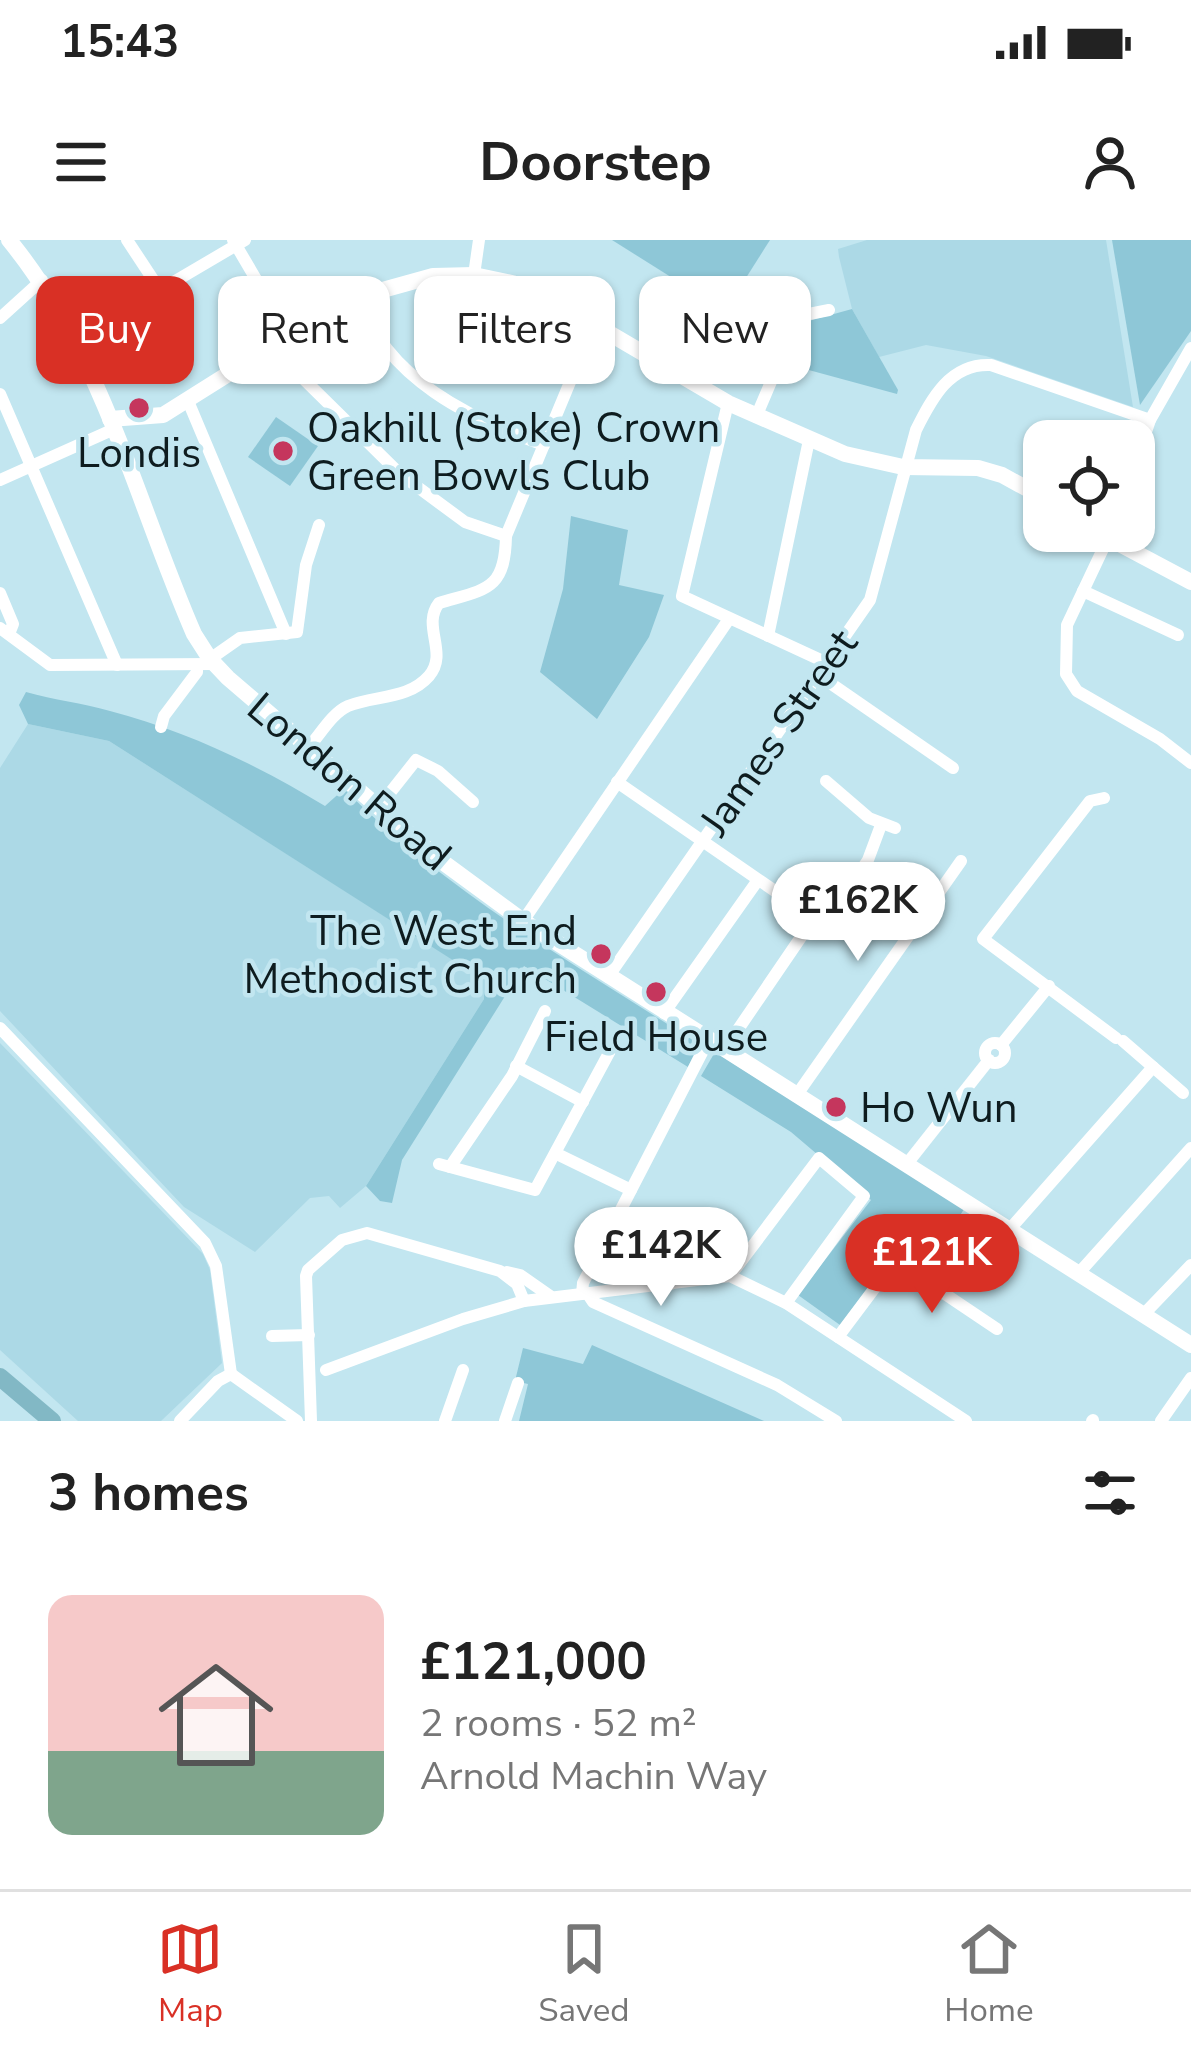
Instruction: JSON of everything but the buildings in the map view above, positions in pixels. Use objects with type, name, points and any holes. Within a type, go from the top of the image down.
[{"type":"main road","name":"London Road","points":[[9,240],[38,276]]},
{"type":"main road","points":[[390,288],[453,273],[479,276]]},
{"type":"main road","points":[[615,334],[728,403],[868,462],[978,468],[1023,485]]},
{"type":"main road","points":[[111,425],[164,415],[218,381]]},
{"type":"main road","name":"London Road","points":[[94,384],[207,663],[378,808],[523,921],[1191,1345]]},
{"type":"main road","points":[[1137,552],[1191,582]]},
{"type":"main road","points":[[0,1377],[52,1421]]},
{"type":"street","points":[[127,240],[151,276]]},
{"type":"street","points":[[474,275],[479,240]]},
{"type":"street","points":[[183,276],[238,242],[257,276]]},
{"type":"street","points":[[0,318],[36,285]]},
{"type":"street","points":[[756,417],[799,316],[829,310]]},
{"type":"street","points":[[1150,420],[1191,348]]},
{"type":"street","points":[[390,349],[416,378],[462,410],[544,445]]},
{"type":"street","name":"James Street","points":[[608,977],[870,600],[903,467],[916,430],[939,391],[960,370],[991,365],[1150,420]]},
{"type":"street","points":[[309,384],[400,474],[465,522],[506,536]]},
{"type":"street","points":[[308,748],[341,710],[407,691],[427,679],[438,658],[434,609],[496,583],[503,572],[506,536],[569,384]]},
{"type":"street","points":[[0,394],[116,665]]},
{"type":"street","points":[[188,400],[286,634]]},
{"type":"street","points":[[728,403],[682,596],[768,636],[821,668],[953,768]]},
{"type":"street","points":[[0,480],[111,425]]},
{"type":"street","points":[[768,636],[809,440]]},
{"type":"street","points":[[161,727],[197,672],[240,638],[299,629],[307,565],[319,525]]},
{"type":"street","points":[[1098,552],[1067,625],[1063,662],[1070,682],[1191,763]]},
{"type":"street","points":[[1083,591],[1178,635]]},
{"type":"street","points":[[0,593],[13,624],[4,631],[50,664],[207,663]]},
{"type":"street","points":[[523,921],[729,620]]},
{"type":"street","points":[[378,808],[416,760],[438,771],[473,802]]},
{"type":"street","points":[[616,782],[814,918],[830,917],[888,826],[826,787]]},
{"type":"street","points":[[1104,797],[1090,801],[983,938],[1184,1093]]},
{"type":"street","points":[[796,1096],[961,861]]},
{"type":"street","points":[[664,1013],[758,880]]},
{"type":"street","points":[[814,918],[716,1046],[631,1190],[583,1283],[593,1302],[777,1384],[836,1421]]},
{"type":"street","points":[[906,1165],[989,1060],[989,1046],[1001,1045],[1048,986]]},
{"type":"street","points":[[545,1011],[516,1066],[445,1166],[535,1190],[610,1051]]},
{"type":"street","points":[[0,1028],[205,1243],[216,1266],[231,1374],[297,1421]]},
{"type":"street","points":[[516,1066],[583,1102]]},
{"type":"street","points":[[1009,1230],[1153,1067]]},
{"type":"street","points":[[1078,1274],[1191,1148]]},
{"type":"street","points":[[557,1154],[631,1190]]},
{"type":"street","points":[[730,1276],[819,1158],[864,1196],[786,1303]]},
{"type":"street","points":[[670,1284],[698,1224]]},
{"type":"street","points":[[311,1421],[308,1270],[351,1235],[368,1233],[520,1275],[550,1296]]},
{"type":"street","points":[[838,1336],[908,1242],[923,1257],[933,1286],[997,1329]]},
{"type":"street","points":[[1143,1315],[1191,1264]]},
{"type":"street","points":[[500,1271],[517,1284],[524,1301]]},
{"type":"street","points":[[326,1370],[524,1301],[730,1276],[786,1303],[966,1421]]},
{"type":"street","points":[[272,1336],[309,1335]]},
{"type":"street","points":[[445,1421],[463,1370]]},
{"type":"street","points":[[180,1421],[231,1374]]},
{"type":"street","points":[[1161,1421],[1191,1378]]},
{"type":"street","points":[[505,1421],[518,1383]]},
{"type":"shaded area","points":[[612,240],[770,240],[747,276],[669,276]]},
{"type":"shaded area","points":[[867,240],[1106,240],[1133,407],[986,356],[926,345],[879,357],[852,309],[838,249]]},
{"type":"shaded area","points":[[1112,240],[1191,240],[1191,331],[1140,405]]},
{"type":"shaded area","points":[[852,309],[897,394],[811,371],[811,320]]},
{"type":"shaded area","name":"Oakhill (Stoke) Crown Green Bowls Club","points":[[276,417],[318,446],[290,486],[248,457]]},
{"type":"shaded area","points":[[571,516],[628,530],[619,585],[664,595],[649,637],[597,719],[540,672],[563,589]]},
{"type":"shaded area","points":[[26,692],[100,708],[194,739],[325,806],[344,789],[469,894],[699,1044],[688,1067],[524,966],[402,1160],[392,1203],[380,1201],[366,1186],[484,999],[484,980],[109,741],[28,724],[19,705]]},
{"type":"shaded area","points":[[28,724],[109,741],[485,980],[484,999],[366,1186],[340,1208],[329,1196],[310,1198],[255,1252],[184,1207],[0,1011],[0,768]]},
{"type":"shaded area","points":[[0,1043],[203,1254],[210,1270],[222,1363],[161,1421],[78,1421],[0,1350]]},
{"type":"shaded area","points":[[715,1052],[964,1209],[945,1240],[925,1240],[912,1230],[840,1325],[798,1295],[871,1200],[791,1132],[701,1076]]},
{"type":"shaded area","points":[[592,1345],[764,1421],[519,1421],[528,1384],[515,1381],[523,1348],[583,1364]]},
{"type":"place","name":"Londis","points":[[139,408]]},
{"type":"place","name":"Oakhill (Stoke) Crown Green Bowls Club","points":[[283,451]]},
{"type":"place","name":"The West End Methodist Church","points":[[601,954]]},
{"type":"place","name":"Field House","points":[[656,992]]},
{"type":"place","name":"Ho Wun","points":[[836,1107]]}]
